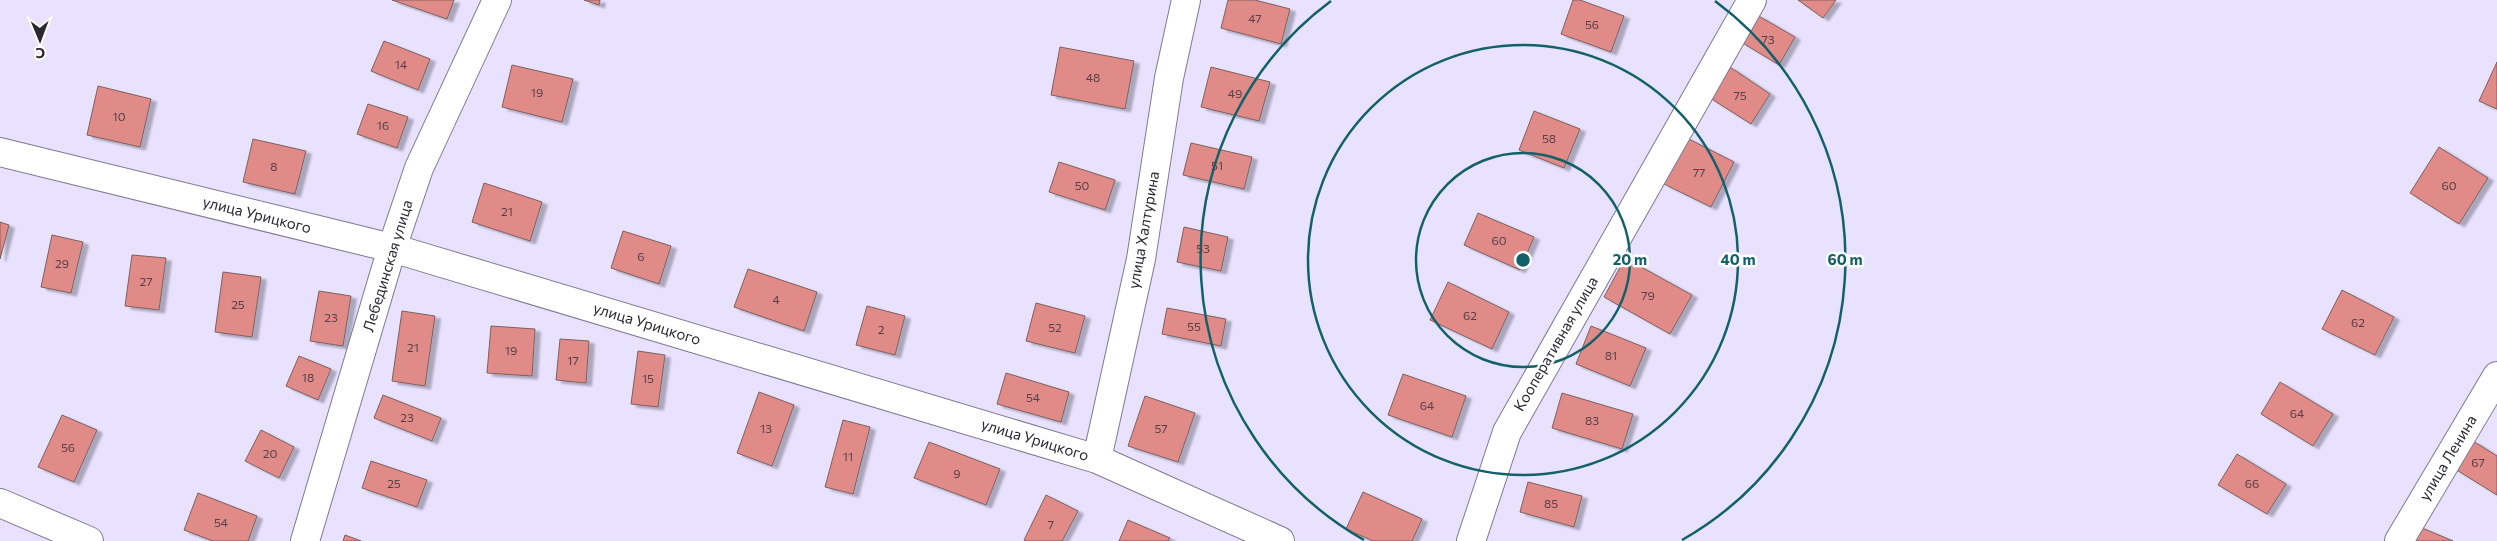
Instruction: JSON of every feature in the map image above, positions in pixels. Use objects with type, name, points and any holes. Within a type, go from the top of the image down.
[{"type":"street","name":"Лебединская улица","points":[[304,541],[392,248],[420,168],[497,0]]},
{"type":"street","name":"улица Халтурина","points":[[1097,459],[1141,259],[1169,78],[1186,0]]},
{"type":"street","name":"Кооперативная улица","points":[[1471,541],[1507,432],[1752,0]]},
{"type":"street","name":"улица Урицкого","points":[[0,152],[392,248],[1097,459],[1280,541]]},
{"type":"street","name":"улица Ленина","points":[[2399,541],[2497,376]]},
{"type":"street","points":[[0,503],[89,541]]},
{"type":"building","points":[[392,0],[454,0],[447,19]]},
{"type":"building","points":[[584,0],[600,0],[599,5]]},
{"type":"building","points":[[1228,0],[1255,0],[1290,9],[1281,44],[1221,28]]},
{"type":"building","points":[[1573,0],[1580,0],[1624,16],[1611,52],[1561,34]]},
{"type":"building","points":[[1798,0],[1836,0],[1823,18]]},
{"type":"building","points":[[1757,15],[1795,37],[1779,65],[1741,42]]},
{"type":"building","points":[[384,41],[430,59],[418,90],[371,71]]},
{"type":"building","points":[[1060,47],[1134,61],[1125,109],[1051,95]]},
{"type":"building","points":[[2497,62],[2497,109],[2479,101]]},
{"type":"building","points":[[512,65],[573,79],[562,122],[502,107]]},
{"type":"building","points":[[1211,67],[1270,82],[1259,121],[1201,107]]},
{"type":"building","points":[[1730,67],[1770,94],[1751,124],[1710,98]]},
{"type":"building","points":[[98,86],[151,99],[140,147],[87,135]]},
{"type":"building","points":[[368,104],[408,117],[397,148],[357,134]]},
{"type":"building","points":[[1534,111],[1580,129],[1564,168],[1519,150]]},
{"type":"building","points":[[1687,138],[1734,162],[1711,207],[1664,184]]},
{"type":"building","points":[[253,139],[306,151],[295,194],[243,182]]},
{"type":"building","points":[[1191,143],[1252,157],[1244,189],[1183,175]]},
{"type":"building","points":[[2439,147],[2488,178],[2459,224],[2410,193]]},
{"type":"building","points":[[1059,162],[1115,180],[1105,210],[1049,192]]},
{"type":"building","points":[[484,183],[542,202],[530,241],[472,222]]},
{"type":"building","points":[[1478,213],[1534,237],[1520,270],[1464,245]]},
{"type":"building","points":[[0,222],[9,225],[0,259]]},
{"type":"building","points":[[1184,227],[1228,237],[1221,271],[1177,262]]},
{"type":"building","points":[[623,231],[671,246],[659,284],[611,268]]},
{"type":"building","points":[[52,235],[83,242],[71,293],[41,287]]},
{"type":"building","points":[[132,255],[166,258],[159,310],[125,306]]},
{"type":"building","points":[[1625,258],[1692,295],[1670,334],[1604,297]]},
{"type":"building","points":[[748,269],[817,292],[804,331],[734,307]]},
{"type":"building","points":[[223,272],[261,277],[252,337],[215,332]]},
{"type":"building","points":[[1448,282],[1509,312],[1492,349],[1430,320]]},
{"type":"building","points":[[2342,290],[2394,317],[2375,355],[2322,329]]},
{"type":"building","points":[[319,291],[351,296],[343,346],[310,341]]},
{"type":"building","points":[[1036,303],[1085,316],[1075,353],[1026,341]]},
{"type":"building","points":[[867,306],[905,316],[895,355],[856,345]]},
{"type":"building","points":[[1167,308],[1226,319],[1221,346],[1162,334]]},
{"type":"building","points":[[402,311],[435,316],[425,386],[392,381]]},
{"type":"building","points":[[491,326],[535,329],[532,376],[487,373]]},
{"type":"building","points":[[1591,326],[1646,348],[1630,386],[1576,364]]},
{"type":"building","points":[[560,339],[589,341],[586,383],[556,380]]},
{"type":"building","points":[[638,351],[665,355],[658,407],[631,404]]},
{"type":"building","points":[[299,356],[331,369],[318,400],[286,386]]},
{"type":"building","points":[[1006,373],[1069,392],[1061,422],[997,404]]},
{"type":"building","points":[[1403,374],[1466,396],[1452,437],[1388,415]]},
{"type":"building","points":[[2280,382],[2333,414],[2313,446],[2261,414]]},
{"type":"building","points":[[759,392],[794,405],[772,466],[737,453]]},
{"type":"building","points":[[1562,393],[1633,414],[1622,449],[1552,428]]},
{"type":"building","points":[[383,395],[441,418],[432,441],[374,418]]},
{"type":"building","points":[[1145,396],[1195,413],[1178,462],[1128,446]]},
{"type":"building","points":[[62,415],[97,430],[74,482],[38,467]]},
{"type":"building","points":[[843,420],[870,427],[853,494],[825,487]]},
{"type":"building","points":[[261,430],[294,447],[279,478],[245,461]]},
{"type":"building","points":[[2473,441],[2497,456],[2497,495],[2455,469]]},
{"type":"building","points":[[929,442],[1000,469],[986,505],[914,478]]},
{"type":"building","points":[[2237,454],[2286,484],[2267,514],[2218,485]]},
{"type":"building","points":[[371,461],[427,480],[417,507],[362,488]]},
{"type":"building","points":[[1528,482],[1582,496],[1574,527],[1520,512]]},
{"type":"building","points":[[1363,492],[1422,519],[1412,541],[1373,541],[1346,529]]},
{"type":"building","points":[[198,493],[257,516],[248,541],[213,541],[184,530]]},
{"type":"building","points":[[1046,495],[1078,511],[1062,541],[1024,540]]},
{"type":"building","points":[[1128,520],[1170,538],[1168,541],[1119,541]]},
{"type":"building","points":[[2420,527],[2453,541],[2413,541]]},
{"type":"building","points":[[345,535],[361,541],[343,541]]}]
